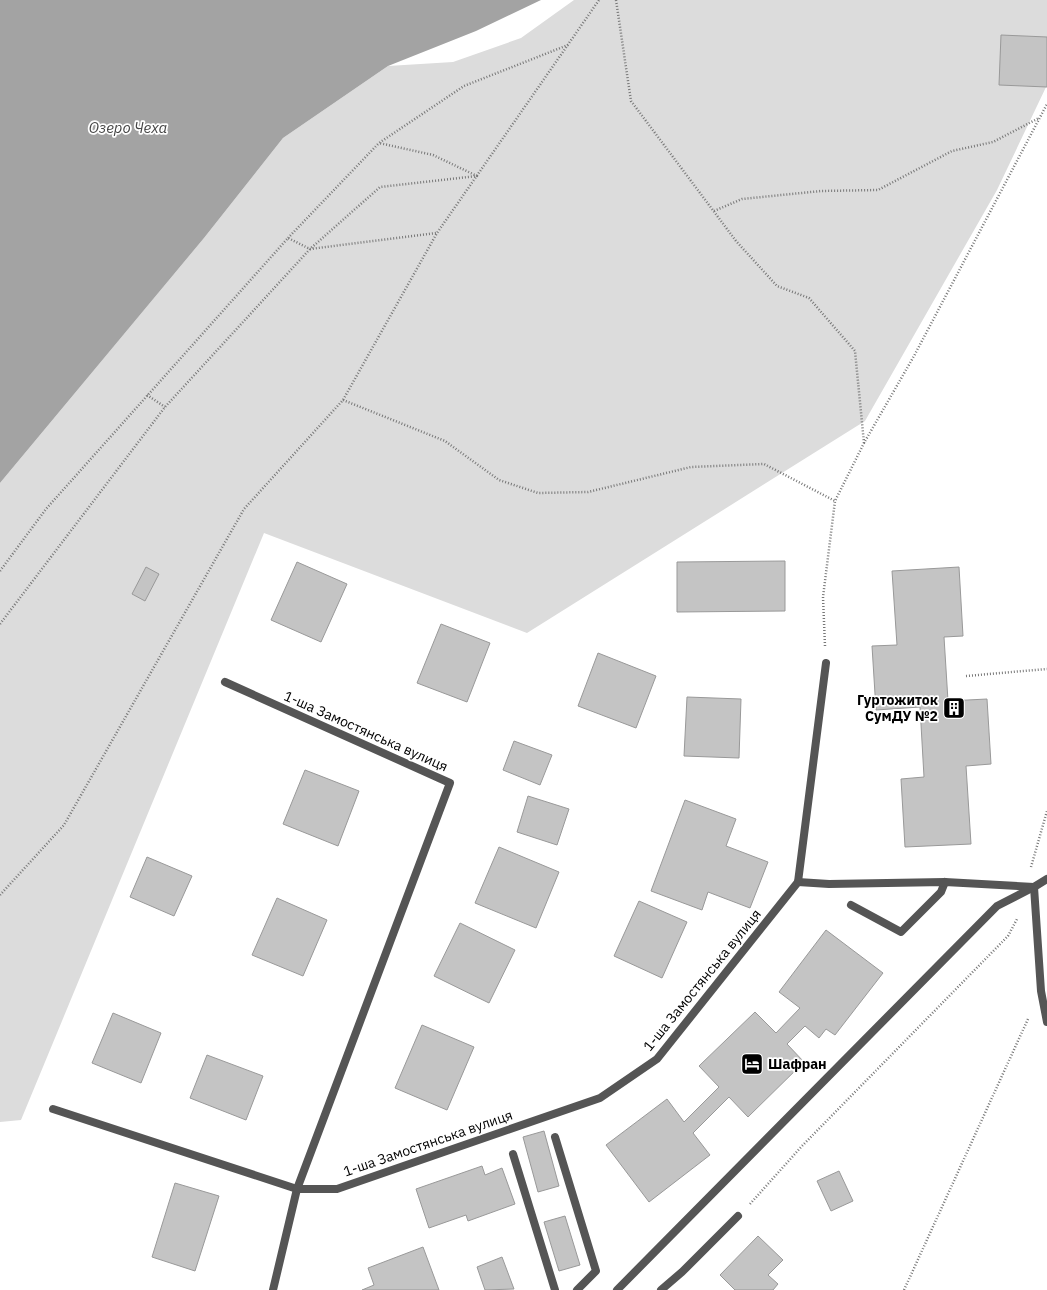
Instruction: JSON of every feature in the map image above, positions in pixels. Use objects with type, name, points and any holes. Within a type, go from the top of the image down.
[{"type":"street","points":[[826,663],[798,882],[829,884],[945,882],[1034,888]]},
{"type":"street","name":"1-ша Замостянська вулиця","points":[[225,682],[450,783],[296,1189],[273,1290]]},
{"type":"street","points":[[617,1290],[997,906],[1034,888],[1047,879]]},
{"type":"street","name":"1-ша Замостянська вулиця","points":[[296,1189],[337,1189],[600,1098],[657,1059],[798,882]]},
{"type":"street","points":[[851,905],[901,932],[941,892],[945,882]]},
{"type":"street","points":[[1034,888],[1041,991],[1047,1022]]},
{"type":"street","points":[[53,1109],[296,1189]]},
{"type":"street","points":[[555,1137],[596,1271],[577,1290]]},
{"type":"street","points":[[513,1154],[555,1290]]},
{"type":"street","points":[[661,1290],[682,1272],[738,1216]]},
{"type":"path","points":[[0,895],[64,825],[244,509],[343,400],[437,233],[599,0]]},
{"type":"path","points":[[616,0],[631,102],[736,241],[777,286],[809,298],[855,351],[864,443]]},
{"type":"path","points":[[0,571],[46,508],[288,238],[379,143],[464,86],[569,44]]},
{"type":"path","points":[[826,663],[823,597],[835,501],[864,443],[914,356],[1047,104]]},
{"type":"path","points":[[714,211],[742,199],[821,191],[878,190],[952,151],[992,142],[1040,118]]},
{"type":"path","points":[[379,143],[433,155],[477,176]]},
{"type":"path","points":[[0,624],[165,407],[310,249],[380,187],[477,176]]},
{"type":"path","points":[[288,238],[310,249],[437,233]]},
{"type":"path","points":[[147,395],[165,407]]},
{"type":"path","points":[[343,400],[445,441],[499,480],[538,493],[588,492],[691,467],[764,464],[835,501]]},
{"type":"path","points":[[966,676],[1047,669]]},
{"type":"path","points":[[1034,888],[1031,868],[1047,811]]},
{"type":"path","points":[[738,1216],[802,1146],[1008,936],[1019,915]]},
{"type":"path","points":[[904,1290],[1041,991]]},
{"type":"shaded area","points":[[574,0],[1047,0],[1047,85],[997,190],[865,421],[527,633],[264,533],[21,1120],[0,1122],[0,483],[204,238],[283,138],[388,66],[453,62],[521,38]]},
{"type":"water","name":"Озеро Чеха","points":[[0,0],[541,0],[476,31],[388,66],[283,138],[204,238],[0,483]]},
{"type":"building","points":[[1001,35],[1047,37],[1047,87],[999,85]]},
{"type":"building","points":[[785,561],[785,611],[677,612],[677,562]]},
{"type":"building","points":[[297,562],[347,584],[321,642],[271,620]]},
{"type":"building","points":[[146,567],[159,574],[145,601],[132,594]]},
{"type":"building","name":"Гуртожиток СумДУ №2","points":[[959,567],[963,636],[944,637],[948,701],[987,699],[991,764],[966,766],[971,844],[905,847],[901,779],[924,777],[920,707],[876,710],[872,646],[897,645],[892,571]]},
{"type":"building","points":[[441,624],[490,643],[467,702],[417,683]]},
{"type":"building","points":[[598,653],[656,676],[636,728],[578,706]]},
{"type":"building","points":[[687,697],[741,699],[739,758],[684,756]]},
{"type":"building","points":[[514,741],[552,755],[540,785],[503,770]]},
{"type":"building","points":[[305,770],[359,791],[338,846],[283,824]]},
{"type":"building","points":[[528,796],[569,809],[557,845],[517,832]]},
{"type":"building","points":[[685,800],[736,819],[726,846],[768,862],[750,908],[708,892],[702,910],[651,891]]},
{"type":"building","points":[[499,847],[559,872],[536,928],[475,903]]},
{"type":"building","points":[[147,857],[192,876],[174,916],[130,897]]},
{"type":"building","points":[[277,898],[327,920],[303,976],[252,955]]},
{"type":"building","points":[[639,901],[687,922],[662,978],[614,956]]},
{"type":"building","points":[[460,923],[515,950],[489,1003],[434,976]]},
{"type":"building","name":"Шафран","points":[[826,930],[883,973],[835,1035],[826,1029],[819,1038],[805,1026],[787,1044],[804,1062],[748,1117],[729,1097],[693,1133],[710,1155],[649,1202],[606,1145],[667,1099],[684,1122],[719,1087],[699,1066],[755,1012],[776,1033],[800,1008],[779,992]]},
{"type":"building","points":[[113,1013],[161,1033],[141,1083],[92,1063]]},
{"type":"building","points":[[422,1025],[474,1047],[447,1110],[395,1088]]},
{"type":"building","points":[[207,1055],[263,1076],[246,1120],[190,1098]]},
{"type":"building","points":[[544,1131],[559,1186],[538,1192],[523,1137]]},
{"type":"building","points":[[482,1166],[485,1175],[502,1168],[515,1204],[468,1221],[466,1215],[429,1228],[416,1189]]},
{"type":"building","points":[[839,1171],[853,1201],[831,1211],[817,1181]]},
{"type":"building","points":[[175,1183],[219,1196],[195,1271],[152,1257]]},
{"type":"building","points":[[565,1216],[580,1265],[559,1271],[544,1222]]},
{"type":"building","points":[[758,1236],[783,1260],[768,1275],[778,1284],[773,1290],[735,1290],[720,1275]]},
{"type":"building","points":[[423,1247],[439,1290],[362,1290],[374,1285],[368,1268]]},
{"type":"building","points":[[502,1257],[514,1289],[485,1290],[477,1267]]},
{"type":"place","name":"Гуртожиток СумДУ №2","points":[[954,708]]},
{"type":"place","name":"Шафран","points":[[752,1064]]}]
